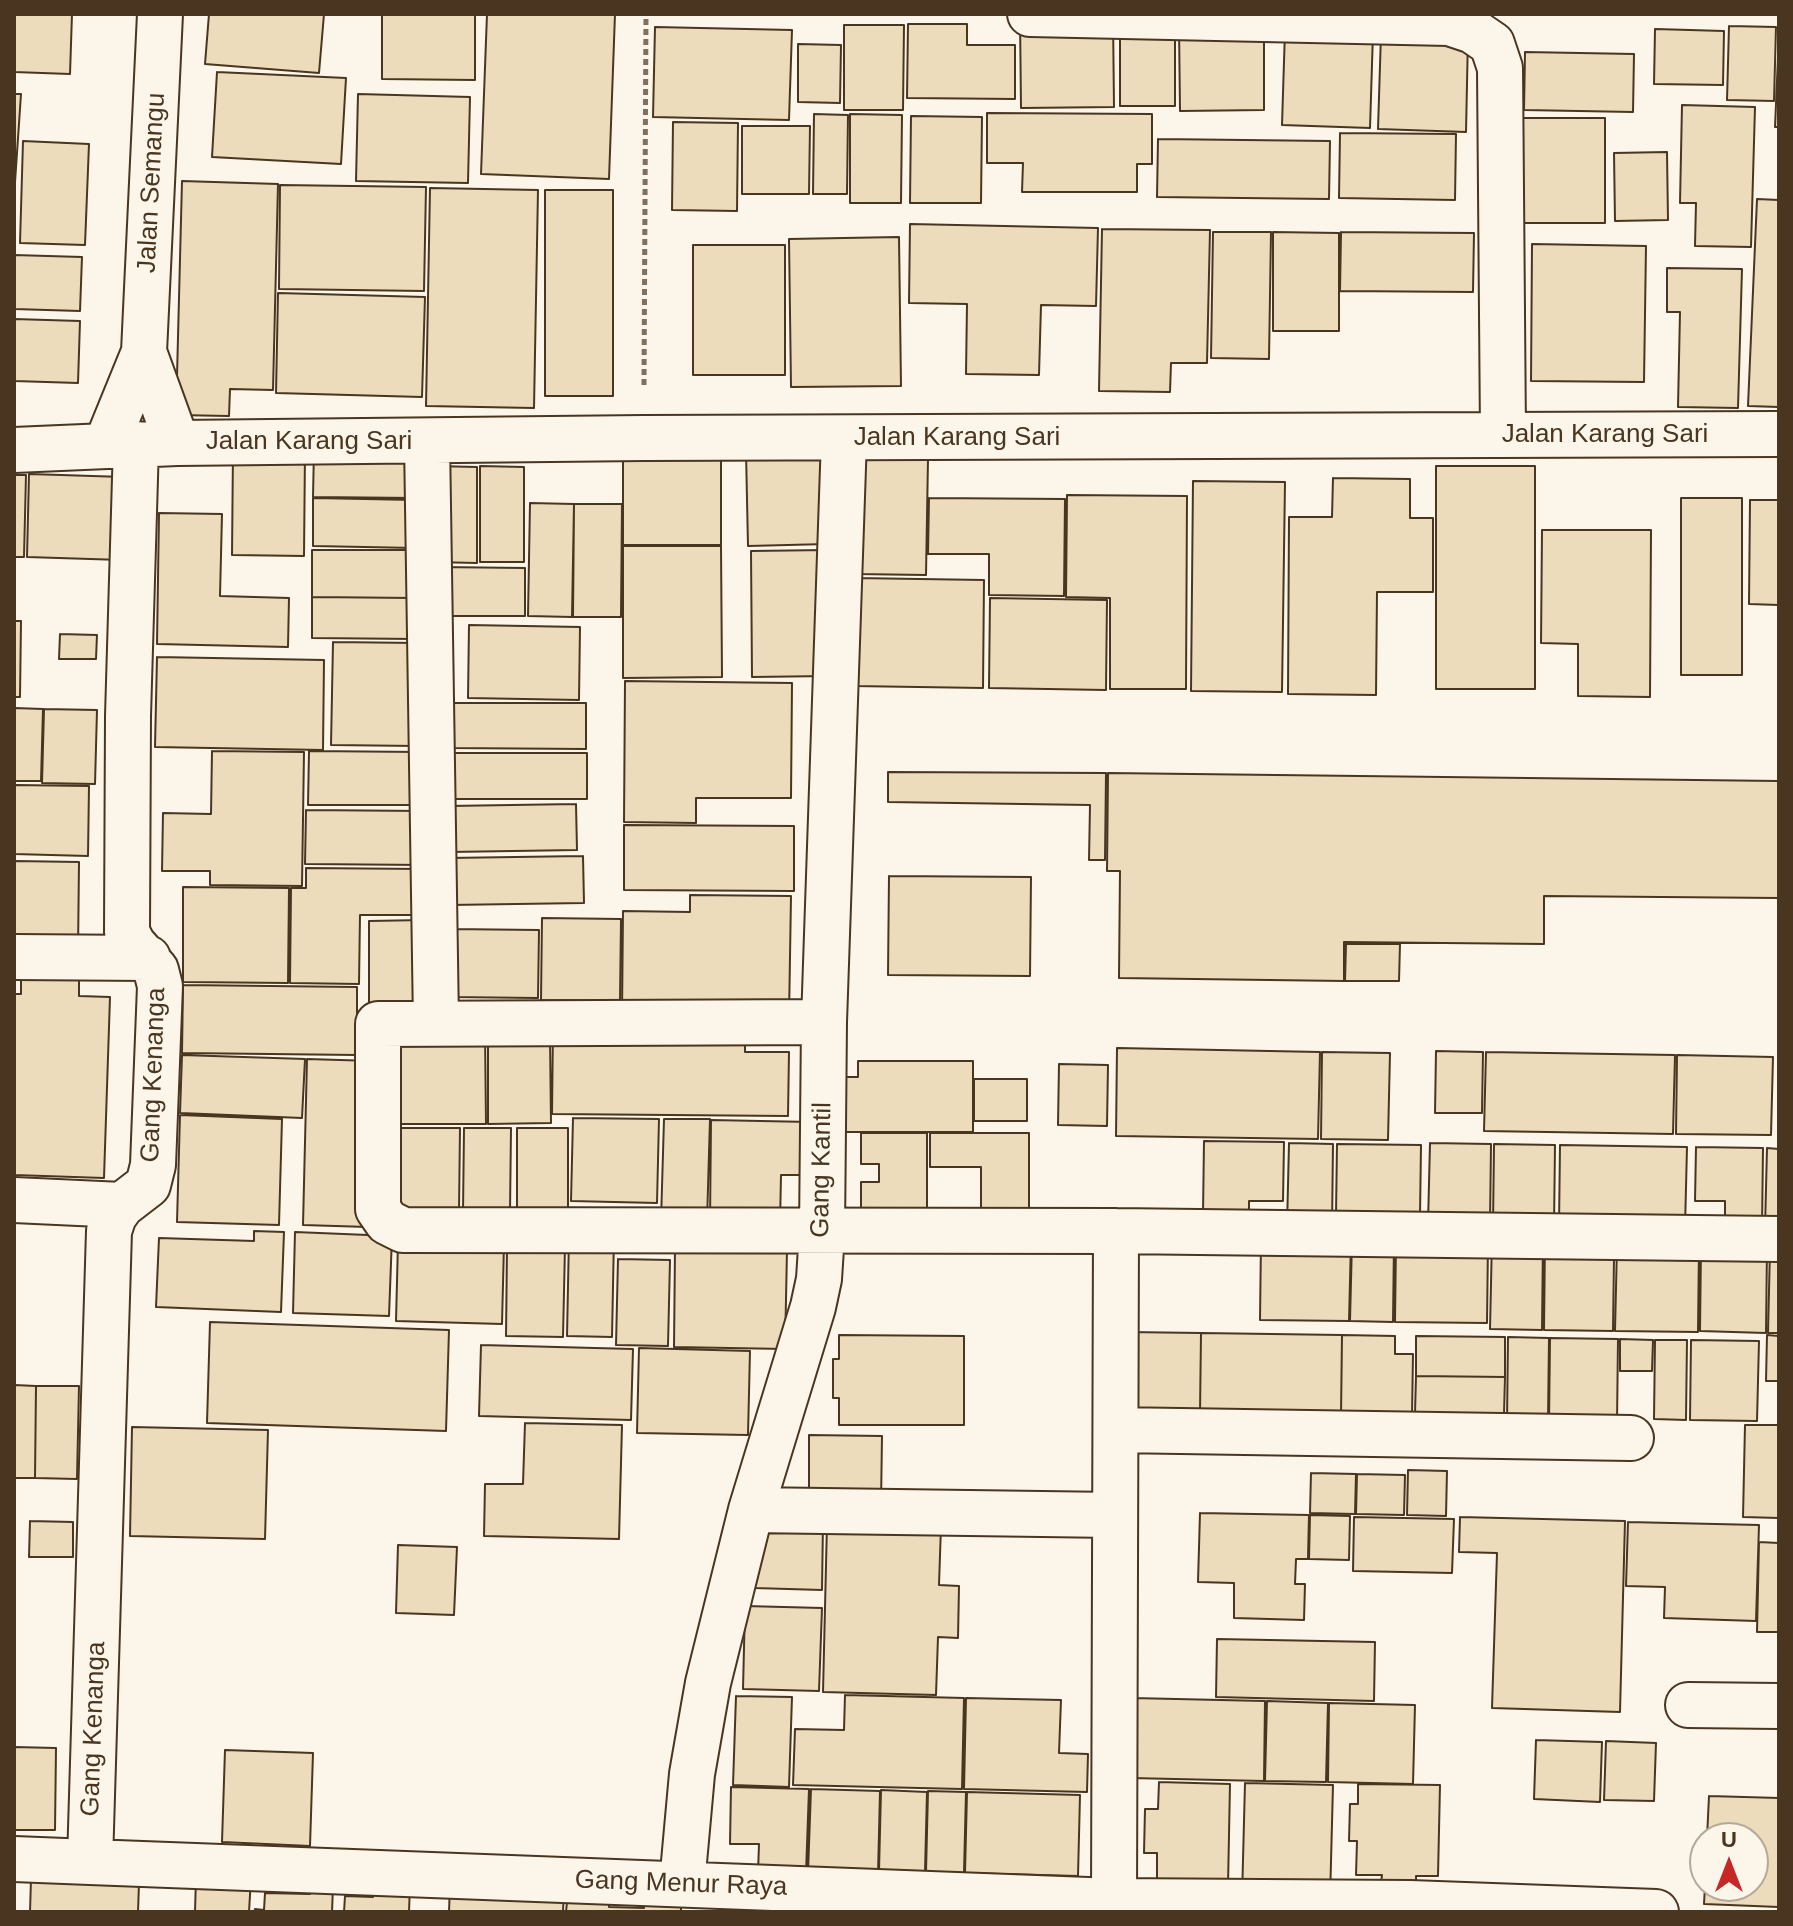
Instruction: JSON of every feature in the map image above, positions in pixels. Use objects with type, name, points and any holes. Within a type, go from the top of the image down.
[{"type":"street","name":"Jalan Semangu","points":[[140,444],[160,14]]},
{"type":"street","points":[[1030,14],[1449,23],[1473,31],[1492,44],[1500,68],[1503,435]]},
{"type":"street","name":"Jalan Semangu","points":[[140,444],[144,352]]},
{"type":"street","name":"Jalan Karang Sari","points":[[14,450],[140,444],[644,438],[1779,434]]},
{"type":"street","name":"Gang Kantil","points":[[682,1884],[692,1774],[708,1683],[751,1510],[819,1279],[824,1022],[844,438]]},
{"type":"street","points":[[427,441],[436,1023]]},
{"type":"street","name":"Gang Kenanga","points":[[90,1862],[109,1231],[122,1205],[148,1185],[153,1165],[160,986],[156,970],[133,944],[127,932],[128,700],[140,444]]},
{"type":"street","points":[[14,957],[148,958]]},
{"type":"street","points":[[824,1022],[378,1024],[378,1209],[387,1222],[403,1230],[1116,1231],[1779,1239]]},
{"type":"street","points":[[14,1200],[122,1205]]},
{"type":"street","points":[[1114,1901],[1116,1231]]},
{"type":"street","points":[[1116,1430],[1631,1438]]},
{"type":"street","points":[[751,1510],[1114,1515]]},
{"type":"street","points":[[1688,1705],[1779,1706]]},
{"type":"street","points":[[14,1859],[90,1862]]},
{"type":"street","name":"Gang Menur Raya","points":[[90,1862],[682,1884],[948,1904],[1114,1901],[1181,1908],[1656,1912]]},
{"type":"path","points":[[644,438],[646,14]]},
{"type":"building","points":[[14,14],[72,14],[70,74],[14,72]]},
{"type":"building","points":[[209,14],[324,14],[319,73],[205,64]]},
{"type":"building","points":[[382,14],[475,14],[475,80],[382,79]]},
{"type":"building","points":[[487,14],[615,14],[609,179],[481,174]]},
{"type":"building","points":[[1020,17],[1113,17],[1114,107],[1021,108]]},
{"type":"building","points":[[908,24],[967,24],[967,45],[1015,45],[1015,99],[907,98]]},
{"type":"building","points":[[844,25],[904,25],[903,110],[844,110]]},
{"type":"building","points":[[1264,25],[1264,110],[1180,111],[1179,26]]},
{"type":"building","points":[[1729,26],[1776,27],[1774,101],[1727,100]]},
{"type":"building","points":[[655,27],[792,30],[789,120],[653,117]]},
{"type":"building","points":[[1655,29],[1724,31],[1723,85],[1654,84]]},
{"type":"building","points":[[1285,30],[1373,33],[1370,128],[1282,125]]},
{"type":"building","points":[[1120,31],[1175,31],[1175,106],[1120,106]]},
{"type":"building","points":[[1381,34],[1468,36],[1466,132],[1378,129]]},
{"type":"building","points":[[1779,34],[1779,127],[1775,127]]},
{"type":"building","points":[[798,44],[841,45],[840,103],[798,102]]},
{"type":"building","points":[[1525,52],[1634,54],[1633,112],[1524,110]]},
{"type":"building","points":[[217,72],[346,78],[341,164],[212,157]]},
{"type":"building","points":[[14,94],[21,94],[14,197]]},
{"type":"building","points":[[358,94],[470,97],[468,183],[356,181]]},
{"type":"building","points":[[1682,105],[1755,107],[1751,247],[1695,246],[1696,203],[1680,203]]},
{"type":"building","points":[[987,113],[1152,114],[1152,164],[1137,164],[1137,192],[1022,192],[1023,163],[987,163]]},
{"type":"building","points":[[814,114],[848,115],[847,194],[813,194]]},
{"type":"building","points":[[850,114],[902,115],[901,203],[850,203]]},
{"type":"building","points":[[911,116],[982,117],[981,203],[910,203]]},
{"type":"building","points":[[1523,118],[1605,118],[1605,223],[1523,223]]},
{"type":"building","points":[[673,122],[738,123],[737,211],[672,210]]},
{"type":"building","points":[[742,126],[810,126],[809,194],[742,194]]},
{"type":"building","points":[[1340,133],[1456,134],[1455,200],[1339,198]]},
{"type":"building","points":[[1158,139],[1330,141],[1329,199],[1157,197]]},
{"type":"building","points":[[23,141],[89,144],[85,245],[20,243]]},
{"type":"building","points":[[1667,152],[1668,220],[1615,221],[1614,153]]},
{"type":"building","points":[[182,181],[278,184],[273,390],[230,389],[229,416],[176,415]]},
{"type":"building","points":[[280,185],[426,187],[424,291],[279,289]]},
{"type":"building","points":[[430,188],[538,190],[534,408],[426,406]]},
{"type":"building","points":[[545,190],[613,190],[613,396],[545,396]]},
{"type":"building","points":[[1757,199],[1779,200],[1779,407],[1748,406]]},
{"type":"building","points":[[910,224],[1098,228],[1096,306],[1041,305],[1039,375],[966,374],[967,304],[909,303]]},
{"type":"building","points":[[1102,229],[1210,230],[1207,363],[1171,363],[1170,392],[1099,391]]},
{"type":"building","points":[[1213,232],[1271,232],[1269,359],[1211,358]]},
{"type":"building","points":[[1273,232],[1339,233],[1339,331],[1273,331]]},
{"type":"building","points":[[1341,232],[1474,233],[1473,292],[1340,291]]},
{"type":"building","points":[[899,237],[901,386],[791,387],[789,239]]},
{"type":"building","points":[[1532,244],[1646,246],[1644,382],[1531,381]]},
{"type":"building","points":[[693,245],[785,245],[785,375],[693,375]]},
{"type":"building","points":[[14,255],[82,257],[80,311],[14,309]]},
{"type":"building","points":[[1667,268],[1742,269],[1738,408],[1678,407],[1680,312],[1667,312]]},
{"type":"building","points":[[278,293],[425,297],[422,397],[276,393]]},
{"type":"building","points":[[14,319],[80,321],[78,383],[14,381]]},
{"type":"building","points":[[314,448],[416,449],[415,498],[313,497]]},
{"type":"building","points":[[233,450],[305,451],[304,556],[232,555]]},
{"type":"building","points":[[826,450],[827,544],[748,546],[746,452]]},
{"type":"building","points":[[857,458],[928,459],[926,575],[855,574]]},
{"type":"building","points":[[623,459],[721,459],[721,545],[623,545]]},
{"type":"building","points":[[434,466],[477,467],[477,563],[433,562]]},
{"type":"building","points":[[480,466],[524,467],[524,562],[480,562]]},
{"type":"building","points":[[1436,466],[1535,466],[1535,689],[1436,689]]},
{"type":"building","points":[[29,474],[124,477],[122,560],[27,557]]},
{"type":"building","points":[[14,475],[26,475],[24,557],[14,557]]},
{"type":"building","points":[[1333,478],[1410,479],[1410,518],[1433,518],[1433,592],[1377,592],[1376,695],[1288,694],[1289,517],[1332,517]]},
{"type":"building","points":[[1193,481],[1285,482],[1282,692],[1191,691]]},
{"type":"building","points":[[1067,495],[1187,496],[1186,689],[1110,689],[1110,598],[1066,597]]},
{"type":"building","points":[[313,498],[416,500],[415,548],[313,546]]},
{"type":"building","points":[[929,498],[1065,499],[1064,596],[989,595],[989,554],[928,554]]},
{"type":"building","points":[[1681,498],[1742,498],[1742,675],[1681,675]]},
{"type":"building","points":[[1750,500],[1779,500],[1779,605],[1749,604]]},
{"type":"building","points":[[530,503],[574,504],[572,617],[528,616]]},
{"type":"building","points":[[574,504],[622,504],[621,617],[573,617]]},
{"type":"building","points":[[159,513],[222,514],[220,596],[289,598],[288,647],[157,644]]},
{"type":"building","points":[[1542,530],[1651,530],[1650,697],[1578,696],[1578,644],[1541,643]]},
{"type":"building","points":[[623,546],[721,546],[722,677],[623,678]]},
{"type":"building","points":[[312,550],[415,550],[415,598],[312,597]]},
{"type":"building","points":[[827,550],[828,676],[752,677],[751,551]]},
{"type":"building","points":[[438,567],[525,568],[525,616],[438,616]]},
{"type":"building","points":[[855,578],[984,580],[983,688],[853,686]]},
{"type":"building","points":[[312,597],[415,598],[415,639],[312,638]]},
{"type":"building","points":[[990,598],[1107,600],[1106,690],[989,688]]},
{"type":"building","points":[[14,621],[21,621],[20,697],[14,697]]},
{"type":"building","points":[[469,625],[580,627],[579,700],[468,698]]},
{"type":"building","points":[[60,634],[97,635],[96,659],[59,659]]},
{"type":"building","points":[[333,642],[418,643],[417,746],[331,745]]},
{"type":"building","points":[[157,657],[324,660],[323,750],[155,747]]},
{"type":"building","points":[[625,681],[792,683],[791,798],[696,798],[696,823],[624,822]]},
{"type":"building","points":[[449,703],[586,703],[586,749],[449,748]]},
{"type":"building","points":[[14,708],[43,709],[41,781],[14,781]]},
{"type":"building","points":[[44,709],[97,710],[95,784],[42,783]]},
{"type":"building","points":[[212,751],[304,752],[302,886],[210,885],[210,871],[162,871],[163,813],[211,814]]},
{"type":"building","points":[[309,751],[420,752],[420,805],[308,805]]},
{"type":"building","points":[[448,753],[587,753],[587,799],[448,799]]},
{"type":"building","points":[[888,772],[1106,773],[1105,860],[1089,860],[1090,805],[888,802]]},
{"type":"building","points":[[1108,773],[1779,781],[1779,898],[1544,896],[1544,944],[1344,942],[1344,981],[1119,978],[1120,871],[1107,871]]},
{"type":"building","points":[[14,785],[89,786],[88,856],[14,854]]},
{"type":"building","points":[[576,804],[577,850],[449,852],[448,806]]},
{"type":"building","points":[[306,810],[424,811],[424,865],[305,864]]},
{"type":"building","points":[[624,825],[794,826],[794,891],[624,890]]},
{"type":"building","points":[[583,856],[584,903],[449,905],[448,858]]},
{"type":"building","points":[[14,861],[79,862],[78,952],[14,951]]},
{"type":"building","points":[[306,868],[423,869],[423,915],[360,915],[359,984],[290,983],[291,888],[306,888]]},
{"type":"building","points":[[889,876],[1031,877],[1030,976],[888,975]]},
{"type":"building","points":[[183,887],[289,888],[288,983],[183,982]]},
{"type":"building","points":[[690,895],[791,896],[789,1018],[622,1015],[623,911],[690,912]]},
{"type":"building","points":[[542,918],[621,919],[620,1001],[541,1000]]},
{"type":"building","points":[[424,920],[424,1013],[369,1013],[369,921]]},
{"type":"building","points":[[450,929],[539,930],[538,998],[449,997]]},
{"type":"building","points":[[1346,944],[1400,944],[1399,981],[1345,981]]},
{"type":"building","points":[[21,977],[79,979],[79,996],[110,997],[104,1178],[14,1175],[14,994],[21,994]]},
{"type":"building","points":[[183,985],[357,987],[357,1055],[182,1053]]},
{"type":"building","points":[[553,1026],[745,1027],[745,1052],[789,1052],[788,1116],[552,1114]]},
{"type":"building","points":[[485,1031],[486,1124],[389,1124],[388,1032]]},
{"type":"building","points":[[488,1037],[550,1037],[551,1123],[488,1124]]},
{"type":"building","points":[[1117,1048],[1320,1052],[1318,1139],[1116,1136]]},
{"type":"building","points":[[1436,1051],[1483,1052],[1482,1113],[1435,1113]]},
{"type":"building","points":[[1322,1052],[1390,1053],[1388,1140],[1321,1139]]},
{"type":"building","points":[[1486,1052],[1675,1055],[1673,1134],[1484,1131]]},
{"type":"building","points":[[182,1055],[305,1059],[302,1118],[180,1113]]},
{"type":"building","points":[[1677,1055],[1773,1057],[1771,1135],[1676,1134]]},
{"type":"building","points":[[307,1059],[373,1061],[368,1227],[303,1225]]},
{"type":"building","points":[[858,1061],[973,1061],[973,1132],[838,1132],[838,1077],[858,1077]]},
{"type":"building","points":[[1059,1064],[1108,1065],[1107,1126],[1058,1125]]},
{"type":"building","points":[[974,1079],[1027,1079],[1027,1121],[974,1121]]},
{"type":"building","points":[[180,1115],[282,1119],[279,1225],[177,1222]]},
{"type":"building","points":[[573,1118],[659,1119],[657,1203],[571,1201]]},
{"type":"building","points":[[664,1119],[710,1119],[707,1222],[661,1221]]},
{"type":"building","points":[[711,1120],[811,1122],[810,1175],[781,1175],[780,1224],[710,1223]]},
{"type":"building","points":[[392,1128],[460,1128],[459,1212],[391,1211]]},
{"type":"building","points":[[464,1128],[511,1128],[510,1212],[463,1212]]},
{"type":"building","points":[[517,1128],[568,1128],[568,1219],[517,1219]]},
{"type":"building","points":[[861,1133],[927,1133],[927,1217],[885,1217],[885,1208],[861,1208],[861,1182],[879,1182],[879,1164],[861,1164]]},
{"type":"building","points":[[930,1133],[1029,1133],[1029,1217],[981,1217],[981,1167],[930,1167]]},
{"type":"building","points":[[1204,1141],[1284,1142],[1283,1201],[1249,1201],[1249,1214],[1203,1214]]},
{"type":"building","points":[[1289,1143],[1333,1144],[1332,1228],[1287,1227]]},
{"type":"building","points":[[1430,1143],[1491,1144],[1490,1225],[1428,1224]]},
{"type":"building","points":[[1337,1144],[1421,1145],[1420,1216],[1336,1214]]},
{"type":"building","points":[[1494,1144],[1555,1145],[1554,1226],[1493,1225]]},
{"type":"building","points":[[1560,1145],[1687,1147],[1685,1228],[1559,1226]]},
{"type":"building","points":[[1696,1147],[1763,1148],[1762,1229],[1725,1229],[1725,1201],[1695,1201]]},
{"type":"building","points":[[1767,1148],[1779,1149],[1779,1229],[1765,1229]]},
{"type":"building","points":[[254,1231],[284,1232],[281,1312],[156,1307],[159,1238],[254,1241]]},
{"type":"building","points":[[295,1232],[392,1236],[389,1316],[293,1313]]},
{"type":"building","points":[[569,1236],[614,1237],[612,1337],[567,1336]]},
{"type":"building","points":[[1492,1238],[1543,1239],[1542,1330],[1490,1329]]},
{"type":"building","points":[[1545,1238],[1614,1258],[1613,1331],[1544,1330]]},
{"type":"building","points":[[1261,1240],[1351,1241],[1349,1321],[1260,1320]]},
{"type":"building","points":[[1352,1241],[1394,1242],[1393,1322],[1350,1321]]},
{"type":"building","points":[[398,1242],[504,1244],[502,1324],[396,1321]]},
{"type":"building","points":[[1396,1242],[1488,1243],[1487,1323],[1395,1322]]},
{"type":"building","points":[[1617,1245],[1699,1246],[1698,1332],[1615,1331]]},
{"type":"building","points":[[507,1246],[565,1247],[563,1337],[506,1336]]},
{"type":"building","points":[[1701,1246],[1767,1248],[1766,1333],[1700,1331]]},
{"type":"building","points":[[675,1248],[787,1250],[785,1349],[674,1347]]},
{"type":"building","points":[[1770,1248],[1779,1248],[1779,1333],[1768,1333]]},
{"type":"building","points":[[618,1259],[670,1260],[668,1346],[616,1345]]},
{"type":"building","points":[[210,1322],[449,1330],[446,1431],[207,1423]]},
{"type":"building","points":[[1127,1332],[1201,1333],[1200,1413],[1126,1412]]},
{"type":"building","points":[[1201,1333],[1342,1335],[1341,1415],[1200,1413]]},
{"type":"building","points":[[839,1335],[964,1336],[964,1425],[839,1425],[839,1398],[833,1398],[833,1359],[839,1359]]},
{"type":"building","points":[[1342,1335],[1395,1336],[1395,1354],[1413,1354],[1412,1416],[1341,1415]]},
{"type":"building","points":[[1767,1335],[1779,1336],[1779,1381],[1766,1381]]},
{"type":"building","points":[[1416,1336],[1505,1337],[1505,1377],[1416,1376]]},
{"type":"building","points":[[1508,1337],[1549,1338],[1548,1422],[1507,1421]]},
{"type":"building","points":[[1550,1338],[1618,1339],[1617,1423],[1549,1422]]},
{"type":"building","points":[[1620,1339],[1653,1340],[1652,1371],[1620,1371]]},
{"type":"building","points":[[1655,1340],[1687,1340],[1686,1420],[1654,1419]]},
{"type":"building","points":[[1691,1340],[1759,1341],[1757,1421],[1690,1420]]},
{"type":"building","points":[[481,1345],[633,1349],[631,1420],[479,1416]]},
{"type":"building","points":[[639,1348],[750,1351],[748,1435],[637,1433]]},
{"type":"building","points":[[1416,1376],[1505,1377],[1504,1414],[1415,1413]]},
{"type":"building","points":[[14,1385],[36,1386],[35,1478],[14,1478]]},
{"type":"building","points":[[36,1386],[79,1386],[77,1479],[35,1478]]},
{"type":"building","points":[[525,1423],[622,1425],[619,1539],[484,1536],[485,1484],[523,1484]]},
{"type":"building","points":[[1745,1425],[1779,1425],[1779,1518],[1743,1517]]},
{"type":"building","points":[[132,1427],[268,1430],[265,1539],[130,1536]]},
{"type":"building","points":[[809,1435],[882,1436],[881,1504],[809,1504]]},
{"type":"building","points":[[1408,1470],[1447,1471],[1446,1516],[1407,1515]]},
{"type":"building","points":[[1311,1473],[1356,1474],[1355,1514],[1310,1513]]},
{"type":"building","points":[[1357,1474],[1405,1475],[1404,1515],[1356,1514]]},
{"type":"building","points":[[1200,1513],[1309,1515],[1308,1559],[1296,1559],[1295,1584],[1305,1584],[1304,1620],[1234,1618],[1234,1583],[1198,1582]]},
{"type":"building","points":[[1310,1515],[1350,1516],[1349,1560],[1309,1559]]},
{"type":"building","points":[[1354,1517],[1454,1519],[1452,1573],[1353,1571]]},
{"type":"building","points":[[1460,1517],[1625,1521],[1620,1712],[1492,1708],[1497,1553],[1459,1552]]},
{"type":"building","points":[[30,1521],[73,1522],[73,1557],[29,1557]]},
{"type":"building","points":[[755,1521],[823,1522],[822,1590],[754,1588]]},
{"type":"building","points":[[1628,1522],[1759,1525],[1756,1621],[1664,1618],[1665,1587],[1626,1586]]},
{"type":"building","points":[[827,1523],[941,1526],[939,1585],[959,1586],[958,1638],[938,1637],[936,1695],[823,1692]]},
{"type":"building","points":[[1759,1542],[1779,1543],[1779,1632],[1757,1632]]},
{"type":"building","points":[[398,1545],[457,1547],[454,1615],[396,1613]]},
{"type":"building","points":[[745,1606],[822,1608],[819,1691],[743,1689]]},
{"type":"building","points":[[1217,1639],[1375,1642],[1374,1701],[1216,1697]]},
{"type":"building","points":[[845,1695],[964,1698],[962,1789],[793,1785],[795,1729],[844,1730]]},
{"type":"building","points":[[736,1696],[792,1697],[789,1787],[733,1785]]},
{"type":"building","points":[[966,1698],[1061,1700],[1059,1753],[1088,1754],[1087,1792],[964,1789]]},
{"type":"building","points":[[1132,1698],[1265,1701],[1264,1781],[1130,1778]]},
{"type":"building","points":[[1267,1701],[1328,1703],[1326,1782],[1265,1781]]},
{"type":"building","points":[[1329,1703],[1415,1705],[1413,1784],[1328,1782]]},
{"type":"building","points":[[1536,1740],[1602,1742],[1600,1802],[1534,1799]]},
{"type":"building","points":[[1606,1741],[1656,1743],[1654,1801],[1604,1800]]},
{"type":"building","points":[[14,1747],[56,1748],[55,1830],[14,1830]]},
{"type":"building","points":[[225,1750],[313,1753],[310,1846],[222,1842]]},
{"type":"building","points":[[1159,1782],[1230,1784],[1228,1886],[1157,1885],[1157,1853],[1144,1853],[1145,1809],[1158,1809]]},
{"type":"building","points":[[1245,1783],[1333,1785],[1330,1900],[1242,1898]]},
{"type":"building","points":[[1358,1784],[1440,1785],[1438,1876],[1416,1876],[1416,1882],[1381,1882],[1382,1875],[1356,1875],[1357,1841],[1349,1841],[1350,1804],[1358,1804]]},
{"type":"building","points":[[731,1787],[809,1789],[806,1873],[758,1872],[759,1844],[730,1844]]},
{"type":"building","points":[[811,1789],[880,1791],[878,1875],[808,1873]]},
{"type":"building","points":[[881,1790],[927,1792],[925,1872],[879,1871]]},
{"type":"building","points":[[928,1791],[966,1792],[964,1873],[926,1872]]},
{"type":"building","points":[[967,1792],[1080,1795],[1078,1876],[965,1873]]},
{"type":"building","points":[[1709,1796],[1779,1798],[1779,1907],[1704,1904],[1769,1902],[1769,1822],[1708,1822]]},
{"type":"building","points":[[196,1877],[251,1878],[249,1912],[195,1912]]},
{"type":"building","points":[[31,1879],[139,1883],[138,1912],[30,1912]]},
{"type":"building","points":[[373,1883],[410,1884],[409,1912],[344,1912],[345,1896],[373,1897]]},
{"type":"building","points":[[310,1885],[333,1886],[332,1912],[254,1912],[255,1909],[264,1910],[265,1893],[310,1894]]},
{"type":"building","points":[[450,1885],[564,1889],[563,1912],[449,1912]]},
{"type":"building","points":[[644,1900],[681,1901],[681,1912],[566,1912],[567,1902],[644,1908]]}]
